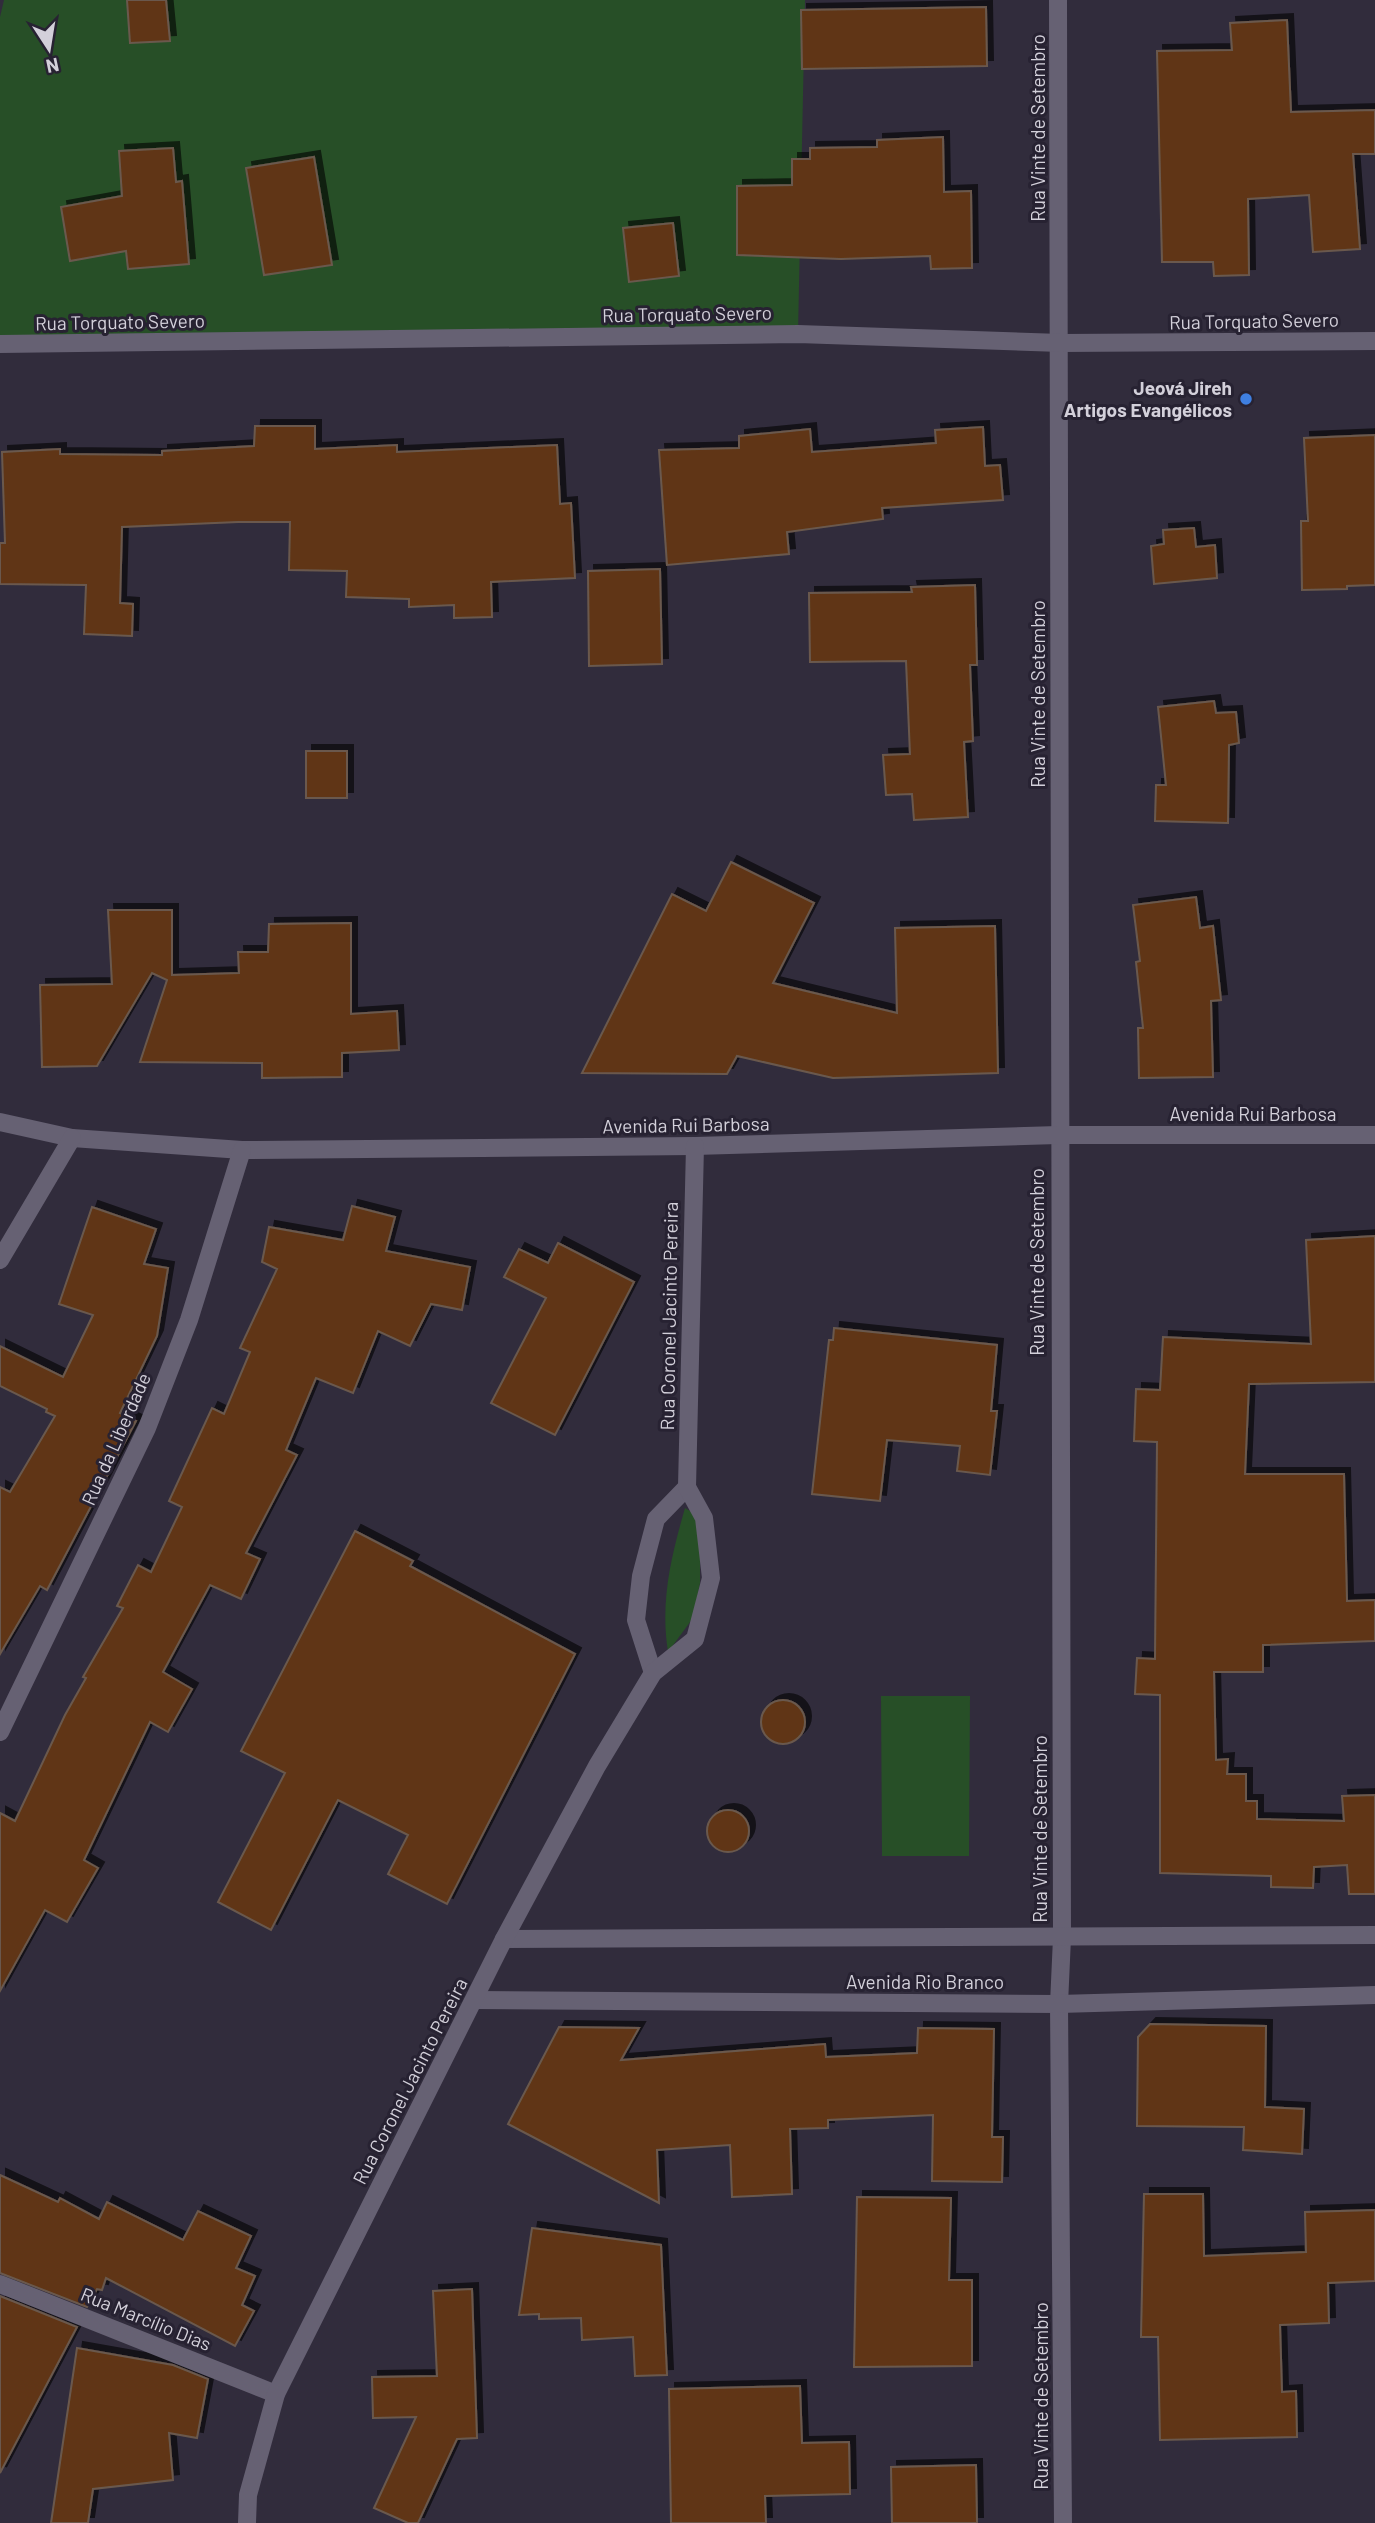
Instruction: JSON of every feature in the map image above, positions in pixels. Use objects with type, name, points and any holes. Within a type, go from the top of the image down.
[{"type":"street","name":"Rua Vinte de Setembro","points":[[1058,0],[1058,1135],[1062,1938],[1059,2004],[1063,2523]]},
{"type":"street","name":"Rua Torquato Severo","points":[[0,344],[799,334],[1060,343],[1375,341]]},
{"type":"street","name":"Avenida Rui Barbosa","points":[[0,1122],[72,1138],[242,1150],[695,1146],[1058,1135],[1375,1135]]},
{"type":"street","points":[[0,1260],[72,1138]]},
{"type":"street","name":"Rua Coronel Jacinto Pereira","points":[[247,2523],[248,2495],[276,2394],[504,1939],[597,1766],[653,1673],[695,1639],[711,1578],[704,1518],[687,1486],[695,1146]]},
{"type":"street","name":"Rua da Liberdade","points":[[0,1732],[147,1429],[189,1320],[242,1150]]},
{"type":"street","points":[[653,1673],[636,1620],[641,1576],[656,1519],[687,1486]]},
{"type":"street","points":[[504,1939],[1375,1935]]},
{"type":"street","name":"Avenida Rio Branco","points":[[475,2000],[1059,2004],[1375,1995]]},
{"type":"street","name":"Rua Marcílio Dias","points":[[0,2284],[276,2394]]},
{"type":"green space","points":[[4,0],[805,0],[798,334],[0,344],[0,17]]},
{"type":"green space","points":[[685,1508],[695,1514],[700,1531],[700,1583],[693,1618],[668,1652],[665,1615],[668,1579]]},
{"type":"green space","points":[[881,1696],[970,1696],[969,1856],[882,1856]]},
{"type":"building","points":[[127,0],[166,0],[170,41],[130,43]]},
{"type":"building","points":[[986,7],[987,66],[802,69],[801,10]]},
{"type":"building","points":[[1287,20],[1291,112],[1375,110],[1375,154],[1353,154],[1360,249],[1313,252],[1309,195],[1248,199],[1249,275],[1214,276],[1213,262],[1162,262],[1157,51],[1232,50],[1230,23]]},
{"type":"building","points":[[943,137],[944,192],[971,191],[972,268],[931,269],[930,256],[841,259],[737,255],[737,186],[792,185],[792,159],[810,159],[810,148],[877,147],[877,140]]},
{"type":"building","points":[[173,148],[176,182],[182,181],[189,264],[128,269],[126,251],[70,261],[61,207],[122,196],[119,151]]},
{"type":"building","points":[[314,157],[332,265],[264,275],[246,168]]},
{"type":"building","points":[[673,223],[679,276],[629,282],[623,228]]},
{"type":"building","points":[[255,426],[315,426],[315,449],[397,445],[397,452],[557,445],[560,504],[571,503],[575,578],[491,582],[492,617],[454,618],[454,605],[409,607],[409,599],[346,597],[347,571],[289,570],[290,522],[238,522],[122,527],[120,603],[133,604],[132,636],[84,634],[86,585],[0,584],[0,543],[5,543],[2,452],[60,449],[60,454],[162,455],[162,451],[254,446]]},
{"type":"building","points":[[983,427],[985,466],[1000,465],[1003,500],[882,508],[883,519],[787,532],[789,554],[667,565],[659,450],[739,448],[739,436],[810,429],[812,452],[936,443],[935,430]]},
{"type":"building","points":[[1375,435],[1375,585],[1302,590],[1301,521],[1308,521],[1304,438]]},
{"type":"building","points":[[1194,528],[1196,547],[1215,545],[1217,578],[1154,584],[1151,546],[1164,544],[1163,530]]},
{"type":"building","points":[[660,569],[662,664],[589,666],[588,571]]},
{"type":"building","points":[[975,585],[977,665],[970,665],[973,741],[964,742],[968,817],[914,820],[912,794],[886,795],[883,755],[910,754],[906,661],[810,662],[809,593],[912,592],[911,587]]},
{"type":"building","points":[[1214,701],[1216,713],[1236,712],[1239,743],[1229,745],[1228,823],[1155,821],[1156,785],[1166,785],[1158,707]]},
{"type":"building","points":[[306,751],[347,751],[347,798],[306,798]]},
{"type":"building","points":[[731,862],[814,903],[773,983],[897,1013],[895,928],[995,926],[998,1073],[833,1078],[737,1056],[727,1074],[582,1073],[672,894],[706,911]]},
{"type":"building","points":[[1196,897],[1200,928],[1213,926],[1221,1000],[1211,1001],[1213,1077],[1139,1078],[1138,1028],[1143,1028],[1136,962],[1140,961],[1133,905]]},
{"type":"building","points":[[108,910],[172,910],[172,975],[239,973],[238,952],[268,952],[269,924],[351,923],[351,1014],[397,1011],[399,1050],[342,1053],[342,1077],[262,1078],[262,1063],[140,1062],[167,980],[152,973],[97,1066],[42,1067],[40,985],[112,984]]},
{"type":"building","points":[[352,1206],[395,1217],[386,1251],[470,1267],[462,1310],[431,1304],[410,1346],[378,1331],[353,1393],[316,1378],[286,1450],[297,1455],[246,1553],[260,1559],[241,1599],[210,1585],[163,1672],[192,1689],[168,1732],[150,1722],[84,1860],[98,1868],[67,1922],[45,1910],[0,1991],[0,1813],[15,1821],[65,1715],[86,1678],[83,1677],[123,1608],[117,1606],[138,1565],[151,1572],[182,1507],[169,1501],[212,1408],[224,1414],[250,1352],[240,1348],[277,1269],[262,1262],[269,1227],[343,1240]]},
{"type":"building","points":[[92,1207],[156,1229],[144,1264],[168,1268],[157,1336],[120,1413],[136,1421],[47,1590],[40,1586],[0,1654],[0,1487],[10,1492],[55,1416],[46,1412],[47,1409],[0,1386],[0,1346],[63,1377],[93,1315],[59,1304]]},
{"type":"building","points":[[1375,1236],[1375,1382],[1249,1384],[1245,1474],[1344,1474],[1347,1601],[1375,1600],[1375,1641],[1263,1645],[1263,1672],[1214,1672],[1216,1760],[1228,1759],[1227,1774],[1246,1774],[1246,1801],[1257,1801],[1257,1819],[1344,1821],[1342,1796],[1375,1795],[1375,1894],[1349,1894],[1347,1865],[1314,1867],[1313,1888],[1271,1887],[1271,1876],[1160,1873],[1160,1695],[1135,1694],[1137,1658],[1155,1659],[1157,1442],[1134,1441],[1136,1389],[1160,1390],[1163,1337],[1311,1344],[1306,1240]]},
{"type":"building","points":[[558,1243],[634,1282],[555,1435],[491,1403],[546,1298],[504,1277],[519,1249],[548,1263]]},
{"type":"building","points":[[834,1328],[997,1345],[991,1411],[997,1411],[990,1475],[957,1471],[960,1446],[887,1440],[880,1501],[812,1494],[829,1340],[833,1340]]},
{"type":"building","points":[[355,1531],[413,1561],[410,1566],[575,1654],[447,1904],[388,1874],[408,1835],[338,1800],[271,1930],[218,1902],[285,1773],[241,1751]]},
{"type":"building","points":[[783,1700],[798,1707],[805,1722],[798,1737],[783,1744],[768,1737],[761,1722],[768,1707]]},
{"type":"building","points":[[728,1810],[743,1816],[749,1831],[743,1846],[728,1852],[713,1846],[707,1831],[713,1816]]},
{"type":"building","points":[[1150,2024],[1266,2026],[1265,2107],[1304,2109],[1302,2154],[1243,2150],[1244,2127],[1137,2126],[1138,2037]]},
{"type":"building","points":[[559,2027],[639,2028],[621,2060],[825,2044],[826,2057],[917,2053],[918,2028],[994,2029],[992,2137],[1003,2137],[1002,2182],[932,2181],[933,2115],[828,2120],[828,2128],[790,2129],[792,2194],[732,2197],[730,2145],[657,2150],[659,2203],[508,2124]]},
{"type":"building","points":[[0,2175],[58,2202],[60,2198],[99,2219],[107,2202],[183,2240],[198,2211],[251,2236],[236,2268],[255,2276],[242,2305],[254,2311],[235,2346],[106,2278],[102,2290],[97,2289],[87,2307],[0,2273]]},
{"type":"building","points":[[1144,2194],[1203,2194],[1204,2256],[1306,2252],[1305,2212],[1375,2210],[1375,2281],[1328,2283],[1329,2323],[1280,2325],[1282,2392],[1296,2391],[1297,2437],[1160,2440],[1158,2337],[1141,2337]]},
{"type":"building","points":[[857,2197],[951,2198],[949,2280],[972,2280],[972,2366],[854,2367]]},
{"type":"building","points":[[532,2228],[661,2245],[667,2375],[635,2376],[633,2337],[582,2340],[581,2318],[539,2319],[539,2314],[519,2315]]},
{"type":"building","points":[[472,2289],[477,2438],[457,2439],[418,2523],[408,2523],[374,2508],[416,2417],[373,2418],[372,2377],[437,2376],[433,2291]]},
{"type":"building","points":[[0,2296],[77,2327],[0,2473]]},
{"type":"building","points":[[77,2348],[173,2365],[208,2379],[197,2438],[169,2433],[173,2480],[93,2489],[88,2523],[51,2523]]},
{"type":"building","points":[[800,2386],[802,2443],[849,2442],[850,2494],[765,2496],[766,2523],[671,2523],[669,2389]]},
{"type":"building","points":[[976,2465],[977,2523],[892,2523],[891,2467]]},
{"type":"place","name":"Jeová Jireh Artigos Evangélicos","points":[[1246,399]]}]
